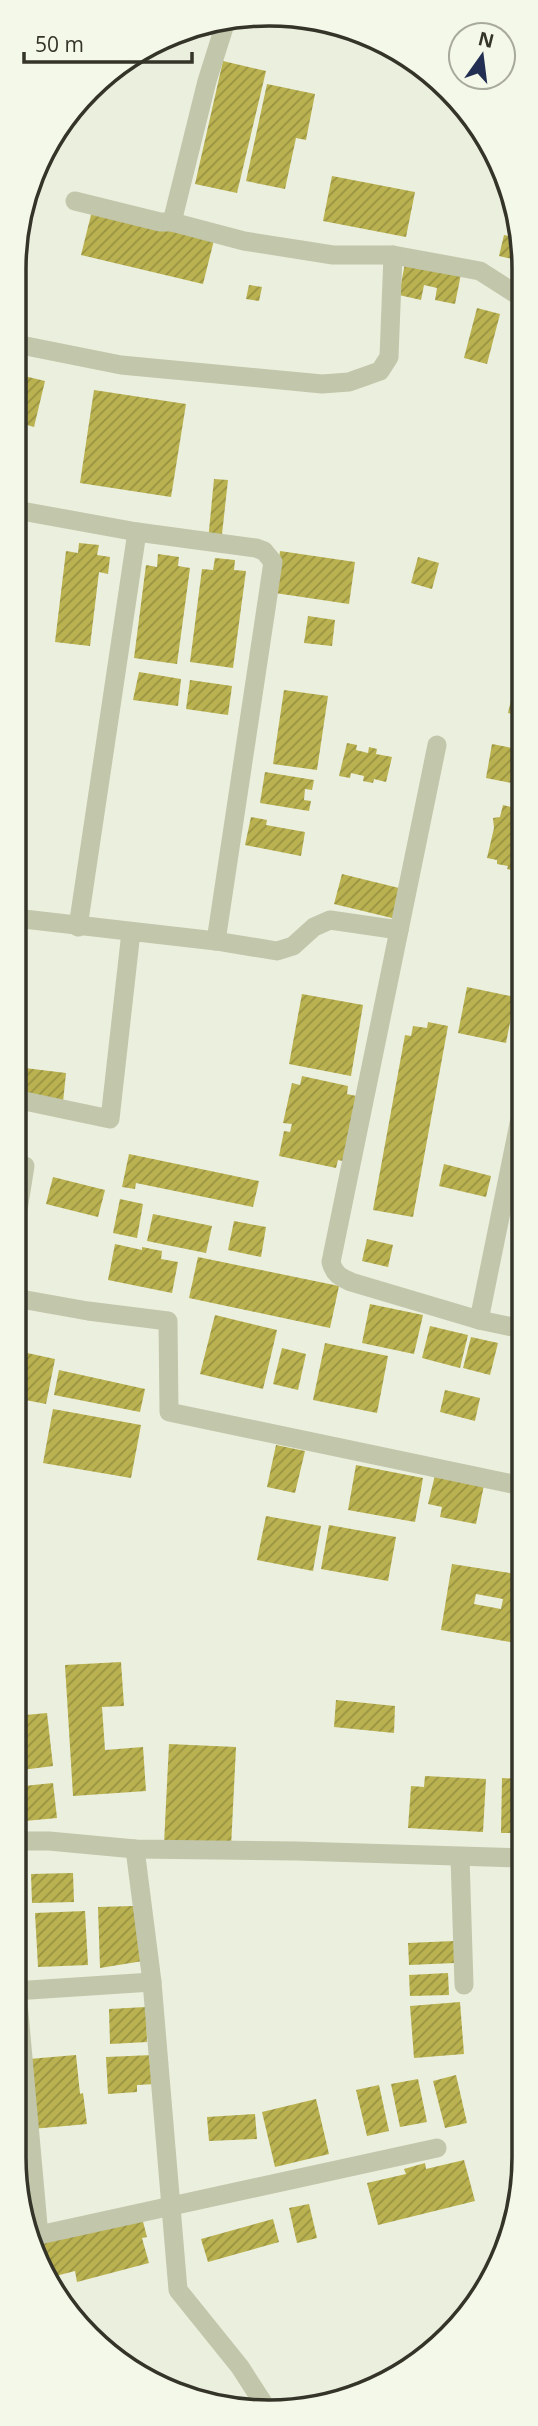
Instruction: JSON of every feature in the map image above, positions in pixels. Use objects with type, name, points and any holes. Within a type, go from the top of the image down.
[{"type":"street","points":[[172,222],[206,81],[223,31]]},
{"type":"street","points":[[75,201],[244,241],[333,255],[393,255],[480,271],[511,291]]},
{"type":"street","points":[[26,346],[121,365],[274,381],[349,383],[380,371],[389,358],[393,255]]},
{"type":"street","points":[[26,512],[137,532],[256,548],[270,556],[273,562],[216,941]]},
{"type":"street","points":[[78,927],[137,532]]},
{"type":"street","points":[[437,745],[331,1262],[339,1277],[351,1282],[479,1320],[512,1327]]},
{"type":"street","points":[[26,920],[216,941],[277,951],[293,946],[314,928],[330,920],[399,930]]},
{"type":"street","points":[[26,1101],[110,1119],[131,932]]},
{"type":"street","points":[[479,1320],[511,1161]]},
{"type":"street","points":[[27,1300],[168,1321],[169,1412],[512,1484]]},
{"type":"street","points":[[27,1841],[135,1849],[512,1858]]},
{"type":"street","points":[[135,1849],[152,1982],[178,2290],[240,2367],[261,2399]]},
{"type":"street","points":[[460,1857],[464,1985]]},
{"type":"street","points":[[27,1990],[152,1982]]},
{"type":"street","points":[[27,2140],[32,2208]]},
{"type":"street","points":[[39,2235],[437,2148]]},
{"type":"building","points":[[223,61],[266,71],[237,193],[195,184]]},
{"type":"building","points":[[267,84],[315,94],[306,140],[296,138],[285,189],[246,181]]},
{"type":"building","points":[[332,176],[415,192],[406,237],[323,221]]},
{"type":"building","points":[[92,211],[214,240],[203,284],[81,255]]},
{"type":"building","points":[[504,235],[510,236],[511,259],[499,256]]},
{"type":"building","points":[[405,263],[461,274],[455,304],[435,300],[437,288],[424,285],[421,300],[399,295]]},
{"type":"building","points":[[249,285],[262,287],[259,301],[246,299]]},
{"type":"building","points":[[477,308],[500,314],[487,364],[464,358]]},
{"type":"building","points":[[26,376],[45,381],[34,427],[26,425]]},
{"type":"building","points":[[94,390],[186,404],[171,497],[80,483]]},
{"type":"building","points":[[214,479],[228,480],[221,543],[208,541]]},
{"type":"building","points":[[79,543],[99,545],[97,555],[110,557],[108,574],[99,572],[90,646],[55,642],[66,551],[78,553]]},
{"type":"building","points":[[280,551],[355,562],[349,604],[275,593]]},
{"type":"building","points":[[158,554],[179,557],[178,566],[190,568],[177,664],[134,658],[146,565],[157,567]]},
{"type":"building","points":[[418,557],[439,563],[432,589],[411,583]]},
{"type":"building","points":[[215,558],[235,560],[234,570],[246,571],[233,668],[190,662],[202,569],[213,570]]},
{"type":"building","points":[[308,616],[335,620],[332,646],[304,643]]},
{"type":"building","points":[[139,672],[181,679],[178,706],[133,700]]},
{"type":"building","points":[[190,680],[232,686],[228,715],[186,709]]},
{"type":"building","points":[[284,690],[328,696],[317,770],[273,764]]},
{"type":"building","points":[[347,743],[357,745],[356,750],[368,753],[369,747],[377,749],[376,754],[392,757],[386,782],[374,779],[373,783],[363,781],[364,776],[351,773],[350,778],[339,776]]},
{"type":"building","points":[[492,744],[511,748],[511,783],[486,778]]},
{"type":"building","points":[[265,772],[314,780],[312,790],[305,789],[304,800],[311,801],[309,811],[260,803]]},
{"type":"building","points":[[503,805],[511,807],[511,870],[507,869],[508,866],[497,864],[497,860],[487,858],[494,828],[493,818],[500,817]]},
{"type":"building","points":[[251,817],[267,820],[266,825],[305,832],[301,856],[245,845]]},
{"type":"building","points":[[342,874],[403,889],[396,919],[334,904]]},
{"type":"building","points":[[467,987],[511,996],[511,1015],[506,1043],[458,1033]]},
{"type":"building","points":[[302,994],[363,1005],[351,1076],[289,1064]]},
{"type":"building","points":[[428,1022],[448,1026],[413,1217],[373,1210],[405,1035],[411,1036],[413,1026],[427,1028]]},
{"type":"building","points":[[26,1068],[66,1073],[63,1102],[26,1098]]},
{"type":"building","points":[[302,1076],[348,1086],[347,1094],[361,1097],[347,1162],[338,1160],[336,1168],[279,1156],[284,1131],[290,1132],[292,1124],[283,1123],[292,1083],[300,1085]]},
{"type":"building","points":[[129,1154],[259,1181],[253,1207],[136,1183],[135,1189],[122,1187]]},
{"type":"building","points":[[444,1164],[491,1176],[486,1197],[439,1186]]},
{"type":"building","points":[[53,1177],[105,1190],[98,1217],[46,1204]]},
{"type":"building","points":[[120,1199],[143,1204],[137,1238],[113,1233]]},
{"type":"building","points":[[153,1214],[212,1226],[206,1253],[147,1241]]},
{"type":"building","points":[[234,1221],[266,1227],[261,1257],[228,1250]]},
{"type":"building","points":[[367,1239],[393,1245],[388,1267],[362,1261]]},
{"type":"building","points":[[115,1244],[162,1251],[161,1259],[178,1262],[172,1293],[108,1280]]},
{"type":"building","points":[[198,1257],[339,1286],[330,1328],[189,1298]]},
{"type":"building","points":[[370,1304],[423,1315],[414,1354],[362,1343]]},
{"type":"building","points":[[215,1315],[277,1330],[263,1389],[200,1374]]},
{"type":"building","points":[[430,1326],[468,1335],[460,1368],[422,1358]]},
{"type":"building","points":[[471,1337],[498,1343],[490,1375],[463,1368]]},
{"type":"building","points":[[325,1343],[388,1356],[377,1413],[313,1400]]},
{"type":"building","points":[[282,1348],[306,1354],[298,1390],[273,1384]]},
{"type":"building","points":[[27,1353],[55,1359],[46,1404],[27,1400]]},
{"type":"building","points":[[59,1370],[145,1389],[140,1412],[54,1395]]},
{"type":"building","points":[[445,1390],[480,1398],[475,1421],[440,1412]]},
{"type":"building","points":[[53,1409],[141,1425],[131,1478],[43,1463]]},
{"type":"building","points":[[276,1445],[305,1451],[295,1493],[267,1487]]},
{"type":"building","points":[[356,1465],[423,1478],[415,1522],[348,1510]]},
{"type":"building","points":[[435,1475],[484,1485],[476,1524],[440,1517],[442,1507],[428,1504]]},
{"type":"building","points":[[266,1516],[321,1526],[313,1571],[257,1560]]},
{"type":"building","points":[[329,1525],[396,1537],[388,1581],[321,1569]]},
{"type":"building","points":[[452,1564],[512,1573],[512,1642],[441,1630]],"holes":[[[476,1594],[503,1599],[501,1609],[474,1604]]]},
{"type":"building","points":[[121,1662],[124,1706],[102,1707],[105,1750],[143,1747],[146,1791],[73,1796],[65,1665]]},
{"type":"building","points":[[336,1700],[395,1706],[394,1733],[334,1727]]},
{"type":"building","points":[[47,1713],[53,1766],[27,1769],[27,1715]]},
{"type":"building","points":[[169,1744],[236,1747],[231,1847],[164,1844]]},
{"type":"building","points":[[425,1776],[486,1779],[483,1832],[408,1828],[411,1786],[424,1787]]},
{"type":"building","points":[[502,1778],[512,1778],[512,1833],[501,1833]]},
{"type":"building","points":[[53,1783],[57,1818],[27,1821],[27,1786]]},
{"type":"building","points":[[73,1873],[74,1902],[32,1903],[31,1874]]},
{"type":"building","points":[[133,1906],[143,1961],[100,1968],[98,1907]]},
{"type":"building","points":[[85,1911],[88,1965],[38,1967],[35,1913]]},
{"type":"building","points":[[454,1941],[455,1963],[409,1965],[408,1943]]},
{"type":"building","points":[[448,1973],[449,1995],[410,1996],[409,1975]]},
{"type":"building","points":[[460,2002],[464,2054],[414,2058],[410,2006]]},
{"type":"building","points":[[146,2007],[147,2042],[110,2044],[109,2009]]},
{"type":"building","points":[[76,2055],[80,2094],[83,2093],[87,2124],[32,2129],[29,2059]]},
{"type":"building","points":[[153,2055],[155,2084],[137,2085],[137,2092],[108,2094],[106,2057]]},
{"type":"building","points":[[456,2075],[467,2123],[445,2128],[433,2081]]},
{"type":"building","points":[[418,2079],[427,2122],[400,2127],[391,2084]]},
{"type":"building","points":[[379,2085],[389,2131],[367,2136],[356,2090]]},
{"type":"building","points":[[316,2099],[329,2154],[275,2167],[262,2112]]},
{"type":"building","points":[[255,2114],[257,2139],[209,2141],[207,2117]]},
{"type":"building","points":[[464,2160],[475,2201],[378,2225],[367,2183],[406,2174],[404,2169],[425,2163],[426,2169]]},
{"type":"building","points":[[309,2204],[317,2238],[297,2243],[289,2208]]},
{"type":"building","points":[[141,2214],[147,2237],[142,2238],[149,2263],[77,2282],[75,2271],[58,2275],[41,2239]]},
{"type":"building","points":[[273,2219],[279,2242],[208,2262],[201,2239]]}]
